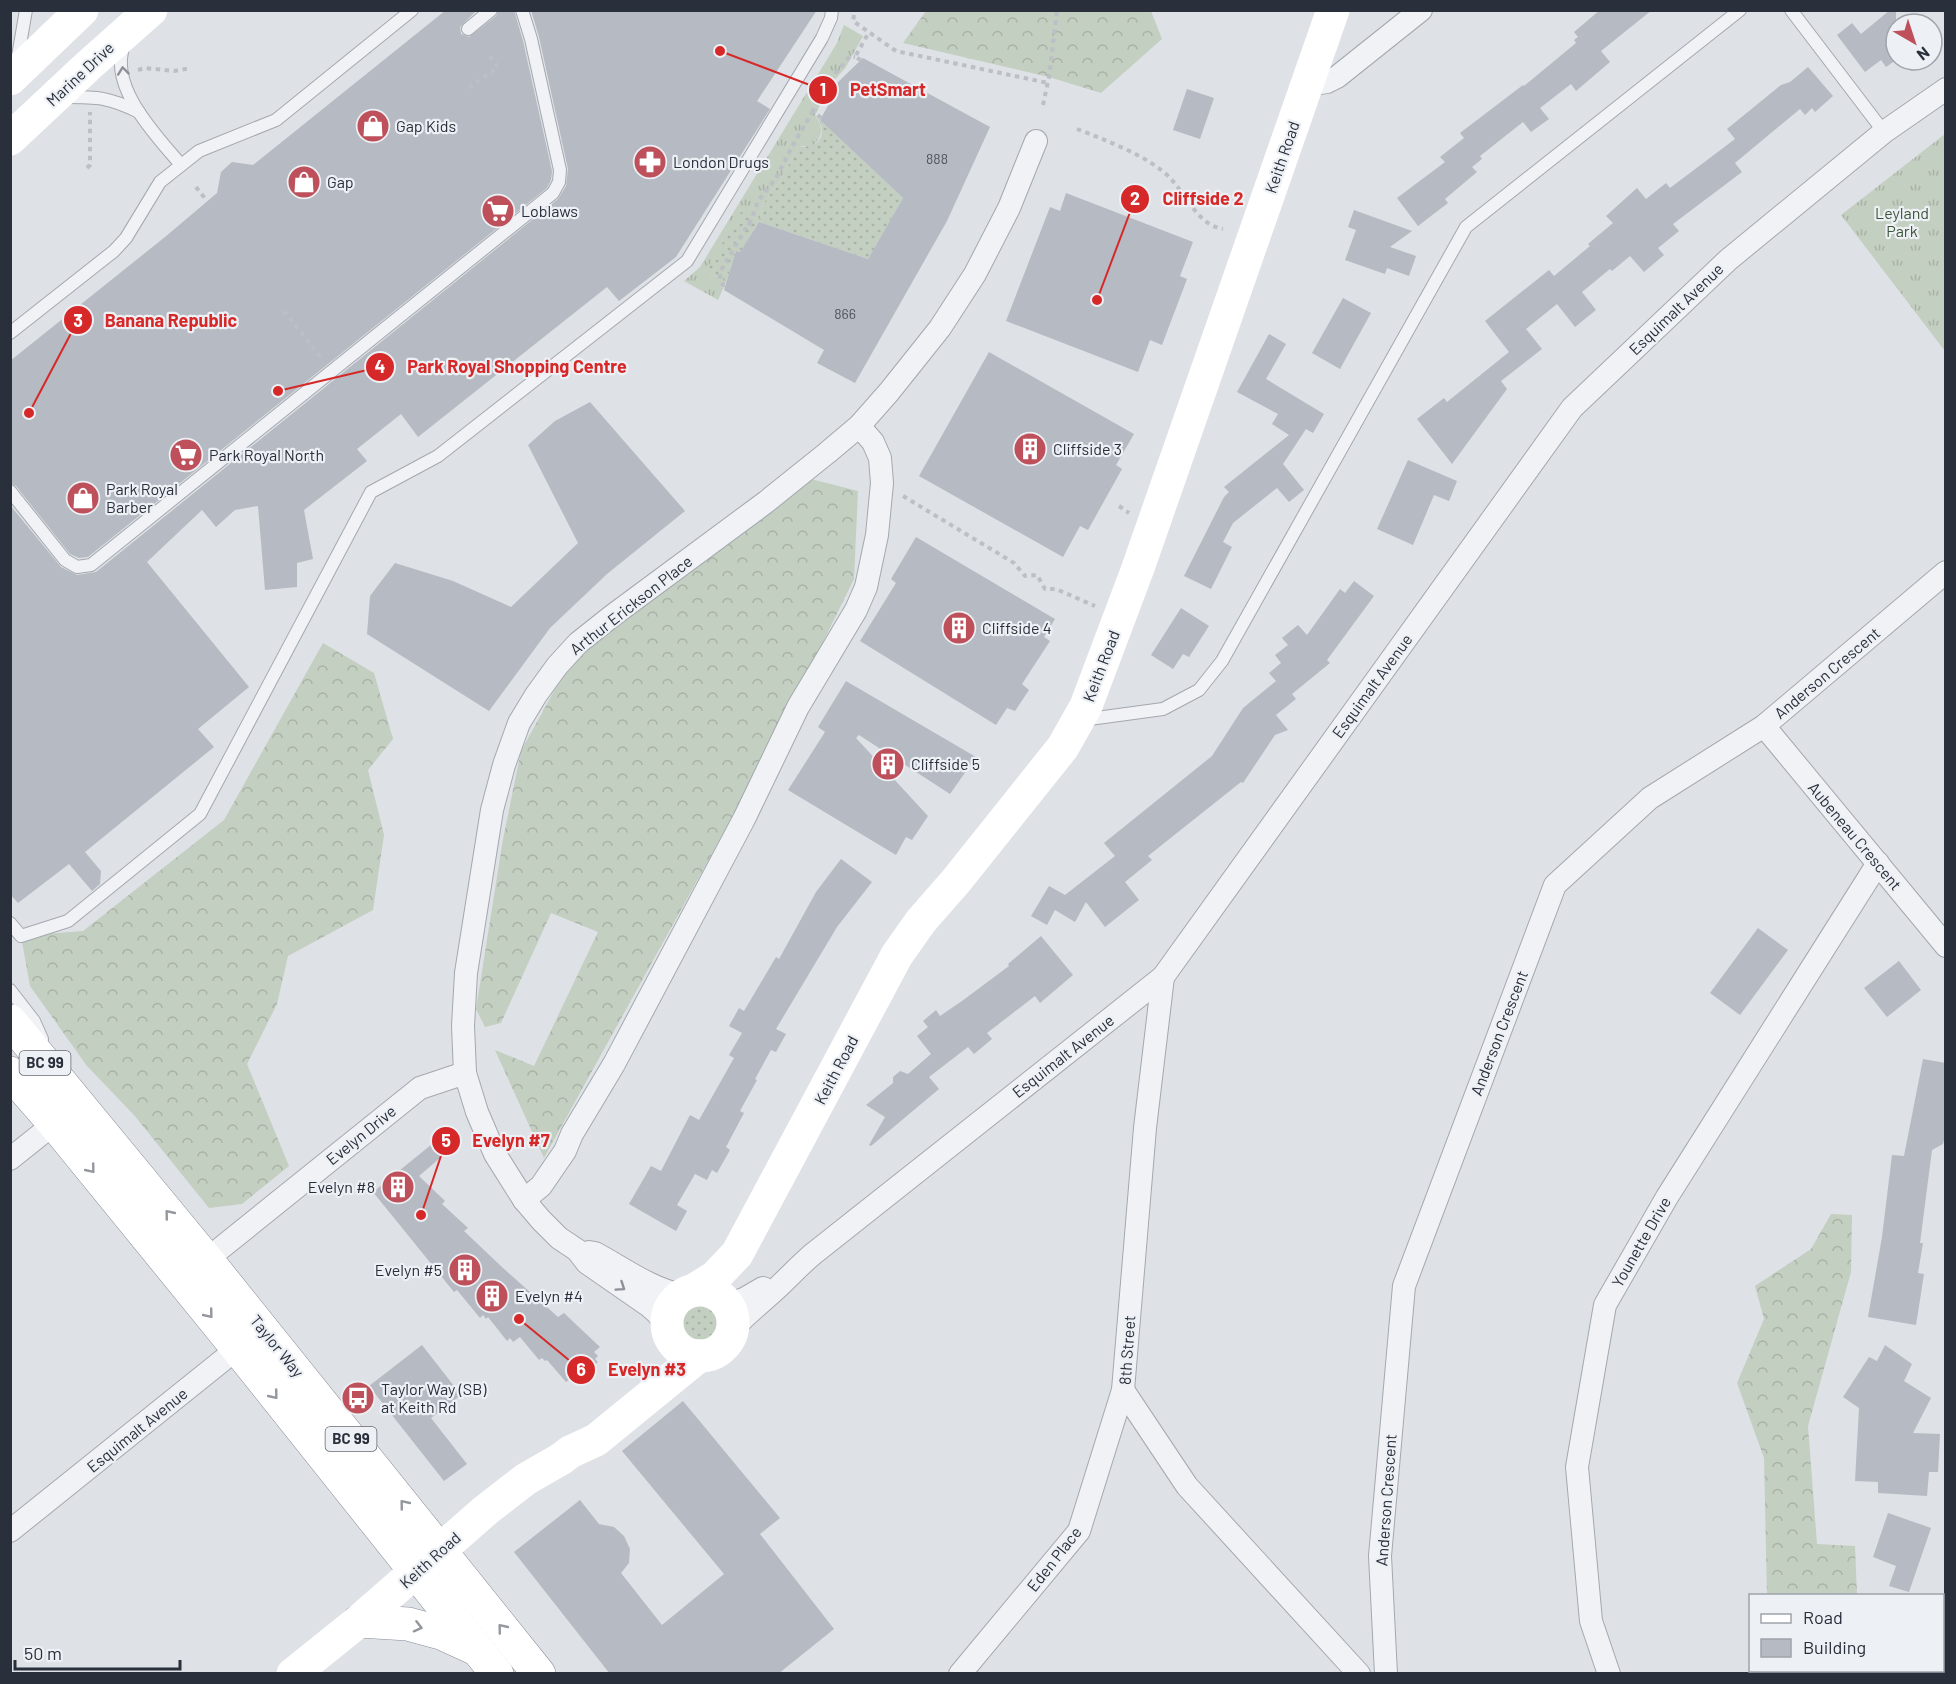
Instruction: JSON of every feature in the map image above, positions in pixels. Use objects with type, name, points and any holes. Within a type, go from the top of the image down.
[{"type":"main road","name":"Keith Road","points":[[688,1293],[715,1277],[737,1254],[897,955],[921,921],[956,881],[1062,747],[1086,706],[1138,568],[1333,10]]},
{"type":"main road","points":[[13,77],[80,11]]},
{"type":"main road","name":"Marine Drive","points":[[10,139],[141,20]]},
{"type":"main road","name":"Taylor Way","points":[[22,1021],[70,1093],[262,1328],[428,1561],[487,1662]]},
{"type":"main road","name":"Taylor Way","points":[[10,1073],[21,1090],[54,1123],[238,1349],[428,1561],[539,1674]]},
{"type":"main road","name":"Keith Road","points":[[728,1312],[737,1254]]},
{"type":"main road","points":[[688,1293],[712,1293],[728,1312],[728,1340],[720,1349],[710,1354],[699,1356],[688,1354],[678,1348],[669,1333],[667,1317],[670,1309],[675,1301],[688,1293]]},
{"type":"main road","name":"Keith Road","points":[[570,1452],[586,1428],[654,1369],[667,1353],[669,1333]]},
{"type":"main road","name":"Keith Road","points":[[293,1674],[360,1621],[486,1510],[526,1479],[570,1452],[596,1440],[699,1356]]},
{"type":"main road","points":[[360,1621],[408,1624],[441,1633],[487,1662]]},
{"type":"street","points":[[1307,85],[1327,82],[1337,77],[1420,10]]},
{"type":"street","name":"Esquimalt Avenue","points":[[728,1312],[746,1314],[776,1290],[790,1273],[1163,977],[1572,408],[1728,260],[1884,132],[1946,89]]},
{"type":"street","name":"Arthur Erickson Place","points":[[669,1333],[657,1313],[587,1263],[577,1250],[559,1238],[524,1200],[495,1154],[477,1112],[465,1073],[463,1026],[466,973],[492,810],[504,765],[519,723],[556,666],[578,643],[766,502],[859,426],[889,392],[940,328],[975,274],[1009,208],[1036,141]]},
{"type":"street","points":[[524,1200],[541,1186],[565,1150],[572,1134],[614,1064],[744,819],[798,707],[856,610],[866,587],[877,535],[882,483],[880,458],[873,442],[859,426]]},
{"type":"street","name":"Anderson Crescent","points":[[1386,1674],[1380,1556],[1404,1286],[1555,885],[1650,798],[1764,726],[1946,572]]},
{"type":"street","name":"Aubeneau Crescent","points":[[1764,726],[1946,946]]},
{"type":"street","name":"Younette Drive","points":[[1609,1674],[1591,1621],[1577,1467],[1605,1305],[1667,1197],[1878,863]]},
{"type":"street","name":"8th Street","points":[[1163,977],[1145,1128],[1123,1390],[1187,1486],[1359,1674]]},
{"type":"street","name":"Evelyn Drive","points":[[181,1280],[420,1088],[465,1073]]},
{"type":"street","points":[[10,1159],[54,1123],[70,1093]]},
{"type":"street","name":"Arthur Erickson Place","points":[[577,1250],[595,1253],[648,1283],[672,1293],[688,1293]]},
{"type":"street","name":"Esquimalt Avenue","points":[[10,1531],[262,1328]]},
{"type":"street","name":"Eden Place","points":[[960,1674],[1079,1532],[1123,1390]]},
{"type":"lane","points":[[13,77],[26,10]]},
{"type":"lane","points":[[10,333],[114,251],[126,238],[160,183],[181,165],[199,151],[276,120],[412,10]]},
{"type":"lane","points":[[468,29],[491,10]]},
{"type":"lane","points":[[10,491],[66,560],[77,567],[91,565],[553,193],[559,182],[560,170],[531,39],[522,10]]},
{"type":"lane","points":[[10,923],[21,936],[68,921],[200,814],[370,492],[438,456],[687,261],[822,38],[832,10]]},
{"type":"lane","points":[[1078,721],[1163,709],[1199,690],[1222,661],[1466,226],[1740,10]]},
{"type":"lane","points":[[1792,11],[1884,132]]},
{"type":"lane","points":[[141,20],[121,52],[124,84],[139,112],[181,165]]},
{"type":"lane","points":[[55,98],[96,97],[115,100],[139,112]]},
{"type":"lane","points":[[10,990],[22,1021]]},
{"type":"path","points":[[1043,105],[1057,10]]},
{"type":"path","points":[[854,15],[853,21],[896,51],[1048,83]]},
{"type":"path","points":[[855,57],[869,32]]},
{"type":"path","points":[[469,88],[498,67],[490,56]]},
{"type":"path","points":[[725,285],[720,279],[720,272],[758,201],[776,178],[828,82],[850,56],[861,60]]},
{"type":"path","points":[[135,71],[146,68],[174,71],[191,68]]},
{"type":"path","points":[[87,168],[90,165],[90,111]]},
{"type":"path","points":[[813,111],[821,118]]},
{"type":"path","points":[[1077,129],[1110,142],[1158,167],[1171,178],[1202,219],[1215,228],[1223,230]]},
{"type":"path","points":[[196,187],[207,201]]},
{"type":"path","points":[[748,223],[756,227]]},
{"type":"path","points":[[284,311],[332,371]]},
{"type":"path","points":[[882,483],[1014,563],[1025,576],[1037,575],[1045,590],[1056,589],[1096,607]]},
{"type":"path","points":[[1119,506],[1129,513]]},
{"type":"green space","points":[[926,11],[1151,11],[1162,39],[1101,93],[1049,77],[903,43]]},
{"type":"green space","points":[[844,25],[863,36],[846,67],[831,84],[815,115],[821,127],[819,139],[812,146],[799,146],[780,181],[763,204],[759,222],[742,212],[705,272],[727,280],[718,300],[684,281],[700,267],[837,43]]},
{"type":"green space","points":[[817,117],[903,198],[868,259],[759,222],[763,204],[780,181],[799,146],[812,146],[820,139],[822,129]]},
{"type":"green space","name":"Leyland Park","points":[[1945,134],[1945,351],[1841,215]]},
{"type":"green space","points":[[742,211],[759,222],[740,252],[736,251],[727,280],[705,272]]},
{"type":"green space","points":[[811,479],[858,491],[854,579],[796,697],[724,832],[544,1158],[495,1050],[534,1066],[598,932],[551,913],[501,1023],[485,1027],[476,1009],[503,839],[521,751],[554,691],[580,653]]},
{"type":"green space","points":[[323,643],[374,673],[393,739],[368,770],[384,835],[373,910],[288,956],[277,1004],[247,1064],[289,1166],[242,1204],[209,1208],[134,1115],[87,1066],[30,986],[21,936],[83,931],[224,820]]},
{"type":"green space","points":[[1831,1214],[1852,1215],[1851,1272],[1808,1426],[1817,1544],[1855,1546],[1857,1594],[1767,1594],[1764,1458],[1737,1383],[1764,1319],[1755,1286],[1811,1249]]},
{"type":"green space","points":[[713,1298],[722,1306],[726,1317],[727,1325],[722,1339],[713,1347],[701,1350],[689,1348],[679,1342],[672,1332],[671,1319],[677,1303]]},
{"type":"green space","points":[[1774,1672],[1936,1673],[1775,1674]]},
{"type":"building","points":[[446,10],[477,10],[460,27],[461,34],[469,37],[496,16],[499,10],[514,10],[552,171],[547,188],[88,557],[79,558],[70,554],[16,486],[10,483],[10,361],[217,193],[221,172],[232,162],[253,165]]},
{"type":"building","points":[[531,10],[817,10],[757,101],[770,109],[676,257],[619,301],[607,287],[418,437],[401,414],[357,449],[367,461],[304,510],[313,559],[297,563],[297,587],[265,590],[258,506],[235,510],[216,527],[202,510],[147,562],[249,687],[198,729],[214,747],[85,852],[101,871],[100,884],[92,891],[69,864],[18,903],[10,894],[10,505],[61,567],[77,575],[96,572],[558,199],[566,186],[568,169]]},
{"type":"building","points":[[1600,10],[1652,10],[1601,51],[1610,62],[1576,91],[1571,84],[1540,108],[1549,119],[1531,132],[1523,122],[1480,156],[1482,159],[1472,167],[1477,172],[1445,199],[1448,203],[1418,226],[1397,198],[1445,162],[1440,157],[1464,138],[1460,133],[1524,86],[1576,43],[1574,40],[1578,37],[1574,32]]},
{"type":"building","points":[[1884,15],[1884,64],[1881,60],[1865,72],[1837,35],[1852,23],[1861,34]]},
{"type":"building","points":[[863,58],[990,127],[947,221],[855,383],[817,363],[824,350],[724,290],[736,251],[740,252],[759,222],[868,259],[903,198],[820,120],[836,91],[834,86]]},
{"type":"building","points":[[1808,67],[1833,96],[1815,112],[1812,108],[1805,115],[1800,109],[1735,163],[1742,172],[1673,224],[1679,231],[1658,248],[1664,255],[1644,272],[1630,256],[1582,292],[1596,310],[1575,327],[1557,304],[1526,329],[1542,349],[1501,381],[1507,389],[1452,464],[1417,419],[1444,398],[1447,402],[1509,352],[1485,321],[1549,270],[1554,276],[1590,246],[1588,244],[1613,223],[1606,216],[1637,188],[1646,199],[1666,183],[1670,188],[1735,139],[1727,129],[1781,85],[1790,82]]},
{"type":"building","points":[[1187,89],[1214,98],[1200,139],[1173,130]]},
{"type":"building","points":[[1066,193],[1193,242],[1180,276],[1187,279],[1162,345],[1150,340],[1138,372],[1006,321],[1050,207],[1060,211]]},
{"type":"building","points":[[1354,210],[1412,231],[1390,247],[1416,256],[1409,276],[1387,268],[1385,274],[1345,260],[1356,230],[1348,227]]},
{"type":"building","points":[[1343,298],[1371,313],[1340,369],[1312,353]]},
{"type":"building","points":[[1269,334],[1286,344],[1266,379],[1324,414],[1313,433],[1306,429],[1283,464],[1304,490],[1289,502],[1277,488],[1233,523],[1223,542],[1232,547],[1211,589],[1184,576],[1224,497],[1229,492],[1224,487],[1289,435],[1272,424],[1278,414],[1237,392]]},
{"type":"building","name":"Cliffside 3","points":[[989,352],[1134,434],[1116,465],[1122,469],[1088,530],[1080,526],[1063,557],[919,476]]},
{"type":"building","points":[[590,402],[685,511],[607,574],[550,628],[489,711],[367,634],[370,596],[395,563],[453,581],[511,607],[578,543],[528,445],[555,421]]},
{"type":"building","points":[[1408,460],[1457,481],[1449,501],[1434,495],[1413,545],[1377,529]]},
{"type":"building","name":"Cliffside 4","points":[[916,537],[1055,619],[1044,637],[1050,641],[1022,684],[1029,690],[1015,711],[1007,708],[996,725],[860,641],[896,583],[891,579]]},
{"type":"building","points":[[1354,581],[1374,596],[1327,660],[1330,663],[1292,694],[1296,699],[1276,715],[1288,730],[1275,735],[1243,783],[1241,782],[1148,856],[1152,860],[1125,882],[1139,900],[1105,927],[1086,902],[1075,922],[1055,910],[1047,925],[1031,916],[1049,886],[1065,895],[1115,856],[1104,843],[1212,756],[1243,708],[1276,681],[1269,673],[1281,663],[1275,655],[1288,645],[1282,638],[1298,625],[1307,635],[1340,589],[1345,593]]},
{"type":"building","points":[[1181,608],[1209,626],[1189,657],[1183,654],[1173,669],[1151,655]]},
{"type":"building","name":"Cliffside 5","points":[[846,681],[976,757],[950,794],[859,735],[856,738],[928,816],[912,840],[906,837],[896,855],[788,790],[825,732],[818,727]]},
{"type":"building","points":[[841,859],[872,882],[837,927],[776,1029],[786,1034],[776,1052],[771,1050],[755,1079],[757,1080],[740,1111],[744,1113],[726,1147],[730,1150],[717,1173],[712,1170],[707,1180],[695,1174],[677,1205],[687,1211],[676,1231],[629,1204],[651,1166],[661,1171],[690,1115],[699,1120],[734,1058],[729,1055],[742,1033],[729,1026],[739,1008],[744,1011],[776,957],[779,959],[816,892]]},
{"type":"building","points":[[1758,928],[1788,950],[1740,1015],[1710,993]]},
{"type":"building","points":[[1041,936],[1073,975],[1040,1003],[1035,996],[987,1033],[992,1039],[974,1054],[968,1047],[929,1077],[939,1089],[871,1146],[869,1145],[885,1117],[866,1105],[893,1083],[893,1077],[900,1071],[908,1074],[931,1054],[917,1036],[928,1027],[923,1021],[936,1010],[940,1016],[962,1001],[1009,966],[1008,964]]},
{"type":"building","points":[[1899,961],[1921,990],[1887,1017],[1864,988]]},
{"type":"building","points":[[1923,1059],[1946,1063],[1946,1133],[1943,1144],[1932,1150],[1920,1243],[1923,1243],[1918,1273],[1924,1274],[1916,1325],[1868,1317],[1882,1237],[1892,1155],[1904,1156]]},
{"type":"building","points":[[437,1140],[447,1152],[419,1176],[445,1201],[442,1204],[468,1228],[464,1231],[503,1268],[558,1317],[564,1313],[600,1347],[594,1352],[598,1356],[595,1359],[598,1362],[572,1383],[569,1380],[566,1382],[547,1360],[542,1358],[539,1360],[520,1337],[513,1342],[510,1338],[507,1341],[488,1317],[486,1319],[483,1315],[480,1318],[457,1290],[454,1292],[373,1192]]},
{"type":"building","points":[[422,1345],[461,1395],[431,1418],[467,1464],[444,1481],[369,1386]]},
{"type":"building","points":[[1885,1345],[1912,1364],[1904,1381],[1931,1398],[1913,1433],[1940,1434],[1938,1472],[1929,1472],[1927,1496],[1878,1493],[1878,1482],[1855,1481],[1859,1408],[1843,1397],[1869,1357],[1877,1361]]},
{"type":"building","points":[[683,1401],[780,1518],[760,1534],[834,1629],[778,1674],[610,1674],[514,1552],[580,1500],[599,1524],[614,1527],[624,1536],[630,1549],[629,1563],[621,1573],[662,1625],[724,1574],[622,1451]]},
{"type":"building","points":[[1888,1513],[1931,1528],[1909,1592],[1889,1586],[1896,1566],[1873,1557]]},
{"type":"place","name":"PetSmart","points":[[720,51]]},
{"type":"place","name":"Gap Kids","points":[[373,126]]},
{"type":"place","name":"London Drugs","points":[[650,162]]},
{"type":"place","name":"Gap","points":[[304,182]]},
{"type":"place","name":"Loblaws","points":[[498,211]]},
{"type":"place","name":"Cliffside 2","points":[[1097,300]]},
{"type":"place","name":"Park Royal Shopping Centre","points":[[278,391]]},
{"type":"place","name":"Banana Republic","points":[[29,413]]},
{"type":"place","name":"Cliffside 3","points":[[1030,449]]},
{"type":"place","name":"Park Royal North","points":[[186,455]]},
{"type":"place","name":"Park Royal Barber","points":[[83,498]]},
{"type":"place","name":"Cliffside 4","points":[[959,628]]},
{"type":"place","name":"Cliffside 5","points":[[888,764]]},
{"type":"place","name":"Evelyn #8","points":[[398,1187]]},
{"type":"place","name":"Evelyn #7","points":[[421,1215]]},
{"type":"place","name":"Evelyn #5","points":[[465,1270]]},
{"type":"place","name":"Evelyn #4","points":[[492,1296]]},
{"type":"place","name":"Evelyn #3","points":[[519,1319]]},
{"type":"place","name":"Taylor Way (SB) at Keith Rd","points":[[358,1398]]}]
